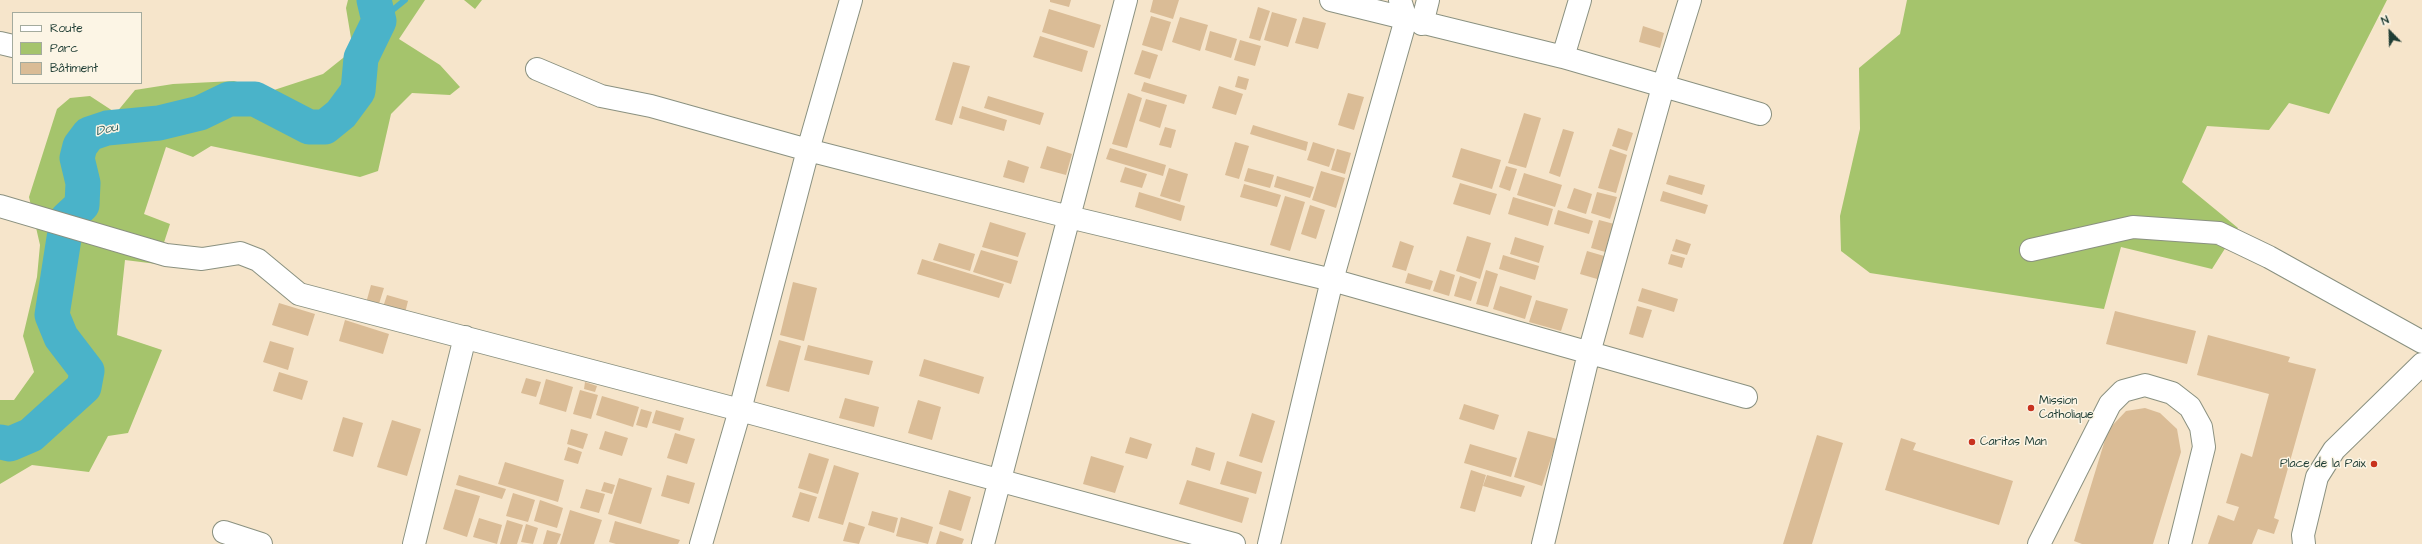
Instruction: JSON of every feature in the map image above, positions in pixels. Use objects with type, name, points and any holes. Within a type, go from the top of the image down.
[{"type":"street","points":[[701,544],[740,410],[808,150],[851,0]]},
{"type":"street","points":[[983,544],[1126,0]]},
{"type":"street","points":[[1331,0],[1409,14],[1760,114]]},
{"type":"street","points":[[1269,544],[1332,280],[1409,14],[1428,0]]},
{"type":"street","points":[[1563,57],[1580,0]]},
{"type":"street","points":[[1543,544],[1589,353],[1663,87],[1690,0]]},
{"type":"street","points":[[0,43],[12,46]]},
{"type":"street","points":[[537,69],[601,96],[651,106],[808,150],[1069,217],[1332,280],[1746,397]]},
{"type":"street","points":[[0,206],[46,218],[166,255],[202,259],[240,253],[258,260],[299,294],[740,410],[1234,544]]},
{"type":"street","points":[[2031,250],[2133,227],[2219,233],[2269,257],[2422,342]]},
{"type":"street","points":[[414,544],[465,337]]},
{"type":"street","points":[[2304,544],[2303,535],[2317,477],[2334,450],[2422,364]]},
{"type":"street","points":[[2039,544],[2110,404],[2123,391],[2145,385],[2172,393],[2190,407],[2201,427],[2204,447],[2180,544]]},
{"type":"street","points":[[224,532],[261,544]]},
{"type":"green space","points":[[348,0],[425,0],[399,39],[440,65],[460,87],[450,95],[412,93],[391,114],[378,171],[360,177],[211,146],[193,157],[166,147],[144,214],[170,224],[157,264],[125,260],[117,335],[162,350],[128,433],[108,436],[89,472],[32,465],[0,484],[0,400],[14,400],[34,372],[23,336],[37,277],[40,245],[29,197],[57,109],[70,98],[90,96],[116,113],[135,90],[173,84],[234,81],[268,92],[323,74],[353,50],[346,8]]},
{"type":"green space","points":[[464,0],[482,0],[475,9]]},
{"type":"green space","points":[[1907,0],[2387,0],[2329,114],[2289,103],[2269,130],[2207,126],[2182,182],[2238,228],[2212,269],[2121,247],[2104,309],[1870,273],[1841,251],[1840,216],[1860,129],[1859,68],[1900,34]]},
{"type":"building","points":[[1050,0],[1071,0],[1069,7],[1050,2]]},
{"type":"building","points":[[1153,0],[1179,0],[1173,19],[1150,12]]},
{"type":"building","points":[[1258,7],[1270,11],[1260,41],[1249,38]]},
{"type":"building","points":[[1049,9],[1101,25],[1094,48],[1042,32]]},
{"type":"building","points":[[1272,12],[1297,19],[1288,47],[1264,40]]},
{"type":"building","points":[[1151,16],[1171,22],[1162,51],[1142,45]]},
{"type":"building","points":[[1180,17],[1208,25],[1200,51],[1172,42]]},
{"type":"building","points":[[1303,17],[1326,23],[1318,49],[1295,43]]},
{"type":"building","points":[[1643,26],[1664,33],[1660,48],[1639,42]]},
{"type":"building","points":[[1210,31],[1237,39],[1231,58],[1205,50]]},
{"type":"building","points":[[1040,36],[1088,51],[1082,72],[1033,57]]},
{"type":"building","points":[[1240,40],[1261,46],[1255,66],[1234,60]]},
{"type":"building","points":[[1142,50],[1158,55],[1150,79],[1134,74]]},
{"type":"building","points":[[953,62],[970,66],[952,125],[935,120]]},
{"type":"building","points":[[1238,76],[1249,79],[1246,90],[1235,87]]},
{"type":"building","points":[[1144,82],[1187,95],[1184,104],[1141,91]]},
{"type":"building","points":[[1219,86],[1243,94],[1236,115],[1212,108]]},
{"type":"building","points":[[1128,93],[1142,98],[1127,148],[1112,144]]},
{"type":"building","points":[[1348,93],[1364,97],[1354,130],[1338,125]]},
{"type":"building","points":[[988,96],[1044,113],[1040,125],[984,108]]},
{"type":"building","points":[[1146,99],[1167,105],[1160,128],[1139,121]]},
{"type":"building","points":[[962,106],[1007,120],[1004,131],[959,118]]},
{"type":"building","points":[[1524,113],[1541,118],[1526,168],[1508,163]]},
{"type":"building","points":[[1253,125],[1308,142],[1306,151],[1250,134]]},
{"type":"building","points":[[1165,127],[1176,130],[1171,148],[1159,145]]},
{"type":"building","points":[[1618,128],[1633,133],[1627,151],[1612,146]]},
{"type":"building","points":[[1563,129],[1574,132],[1560,177],[1549,173]]},
{"type":"building","points":[[1235,142],[1249,146],[1239,179],[1225,175]]},
{"type":"building","points":[[1313,142],[1335,149],[1329,167],[1307,160]]},
{"type":"building","points":[[1047,146],[1072,154],[1066,175],[1040,168]]},
{"type":"building","points":[[1110,148],[1166,165],[1163,176],[1106,159]]},
{"type":"building","points":[[1461,148],[1501,160],[1492,189],[1452,177]]},
{"type":"building","points":[[1337,149],[1351,153],[1345,174],[1331,170]]},
{"type":"building","points":[[1610,149],[1627,155],[1616,193],[1598,188]]},
{"type":"building","points":[[1008,160],[1029,167],[1024,183],[1003,177]]},
{"type":"building","points":[[1506,166],[1517,169],[1510,191],[1499,187]]},
{"type":"building","points":[[1125,167],[1147,174],[1142,188],[1120,182]]},
{"type":"building","points":[[1169,168],[1188,174],[1180,202],[1160,196]]},
{"type":"building","points":[[1248,168],[1274,175],[1270,188],[1244,181]]},
{"type":"building","points":[[1321,171],[1345,178],[1336,208],[1312,200]]},
{"type":"building","points":[[1524,173],[1562,185],[1555,207],[1517,195]]},
{"type":"building","points":[[1669,175],[1705,185],[1702,195],[1666,184]]},
{"type":"building","points":[[1277,176],[1314,187],[1310,198],[1274,187]]},
{"type":"building","points":[[1460,183],[1497,194],[1490,215],[1453,204]]},
{"type":"building","points":[[1244,184],[1281,195],[1277,207],[1240,197]]},
{"type":"building","points":[[1574,188],[1592,194],[1586,214],[1567,208]]},
{"type":"building","points":[[1663,191],[1708,205],[1705,214],[1660,201]]},
{"type":"building","points":[[1139,192],[1185,206],[1181,221],[1135,207]]},
{"type":"building","points":[[1597,192],[1617,197],[1610,219],[1591,213]]},
{"type":"building","points":[[1285,196],[1305,202],[1290,251],[1270,245]]},
{"type":"building","points":[[1513,197],[1553,209],[1548,226],[1508,214]]},
{"type":"building","points":[[1310,205],[1325,210],[1316,239],[1301,234]]},
{"type":"building","points":[[1558,210],[1593,221],[1589,234],[1554,224]]},
{"type":"building","points":[[1599,220],[1618,225],[1609,253],[1591,248]]},
{"type":"building","points":[[990,222],[1026,233],[1018,257],[982,247]]},
{"type":"building","points":[[1467,236],[1491,243],[1480,279],[1456,271]]},
{"type":"building","points":[[1515,237],[1544,246],[1539,263],[1510,254]]},
{"type":"building","points":[[1676,239],[1691,244],[1687,255],[1672,251]]},
{"type":"building","points":[[1400,241],[1414,246],[1406,271],[1392,267]]},
{"type":"building","points":[[939,243],[975,254],[970,271],[933,260]]},
{"type":"building","points":[[981,250],[1018,261],[1011,284],[973,272]]},
{"type":"building","points":[[1587,251],[1611,258],[1604,281],[1580,274]]},
{"type":"building","points":[[1671,254],[1685,258],[1682,268],[1668,264]]},
{"type":"building","points":[[1503,255],[1539,266],[1535,280],[1499,269]]},
{"type":"building","points":[[922,259],[1004,284],[999,298],[917,274]]},
{"type":"building","points":[[1440,270],[1455,275],[1449,296],[1433,291]]},
{"type":"building","points":[[1486,270],[1498,274],[1488,307],[1476,304]]},
{"type":"building","points":[[1408,273],[1433,281],[1430,290],[1405,283]]},
{"type":"building","points":[[1460,276],[1477,282],[1471,301],[1454,296]]},
{"type":"building","points":[[793,282],[817,288],[804,341],[780,335]]},
{"type":"building","points":[[371,285],[384,288],[378,307],[366,303]]},
{"type":"building","points":[[1500,286],[1532,296],[1525,319],[1493,309]]},
{"type":"building","points":[[1642,288],[1678,299],[1674,312],[1638,301]]},
{"type":"building","points":[[387,295],[408,301],[405,313],[383,307]]},
{"type":"building","points":[[1536,300],[1568,309],[1561,331],[1529,322]]},
{"type":"building","points":[[279,303],[315,314],[308,336],[272,325]]},
{"type":"building","points":[[1637,306],[1652,310],[1643,338],[1629,334]]},
{"type":"building","points":[[2115,311],[2196,331],[2187,364],[2106,344]]},
{"type":"building","points":[[345,320],[389,334],[383,354],[339,341]]},
{"type":"building","points":[[2208,335],[2290,357],[2288,362],[2316,369],[2274,518],[2279,520],[2274,534],[2258,529],[2252,544],[2208,544],[2218,515],[2234,521],[2239,507],[2226,503],[2241,453],[2252,457],[2269,394],[2197,375]]},
{"type":"building","points":[[779,340],[801,346],[789,392],[766,386]]},
{"type":"building","points":[[270,341],[294,348],[288,370],[263,362]]},
{"type":"building","points":[[808,345],[873,361],[869,375],[804,360]]},
{"type":"building","points":[[924,359],[984,377],[979,394],[919,376]]},
{"type":"building","points":[[279,372],[308,381],[302,400],[273,391]]},
{"type":"building","points":[[526,378],[541,382],[536,397],[521,393]]},
{"type":"building","points":[[546,379],[573,387],[566,412],[539,404]]},
{"type":"building","points":[[585,382],[597,386],[595,392],[584,389]]},
{"type":"building","points":[[580,390],[598,395],[591,419],[573,414]]},
{"type":"building","points":[[602,396],[639,407],[633,427],[596,415]]},
{"type":"building","points":[[845,398],[879,407],[874,427],[839,418]]},
{"type":"building","points":[[918,400],[941,407],[932,440],[908,433]]},
{"type":"building","points":[[1464,404],[1499,415],[1494,430],[1459,419]]},
{"type":"building","points":[[2145,408],[2160,413],[2177,429],[2181,452],[2153,544],[2082,544],[2074,541],[2108,430],[2126,411]]},
{"type":"building","points":[[641,409],[652,412],[647,428],[636,425]]},
{"type":"building","points":[[656,410],[684,418],[680,431],[652,423]]},
{"type":"building","points":[[1252,413],[1275,421],[1262,463],[1239,456]]},
{"type":"building","points":[[343,417],[363,423],[353,457],[333,451]]},
{"type":"building","points":[[392,420],[421,429],[407,476],[377,467]]},
{"type":"building","points":[[571,429],[588,434],[583,449],[567,444]]},
{"type":"building","points":[[605,431],[628,438],[622,456],[599,449]]},
{"type":"building","points":[[1528,431],[1557,439],[1542,486],[1514,477]]},
{"type":"building","points":[[675,433],[695,439],[687,464],[667,458]]},
{"type":"building","points":[[1817,435],[1843,443],[1812,544],[1783,544]]},
{"type":"building","points":[[1130,437],[1152,444],[1147,459],[1125,453]]},
{"type":"building","points":[[1901,438],[1916,443],[1913,450],[2013,481],[1999,525],[1885,490]]},
{"type":"building","points":[[1470,444],[1517,458],[1511,477],[1464,463]]},
{"type":"building","points":[[568,447],[582,452],[578,464],[564,460]]},
{"type":"building","points":[[1196,447],[1215,453],[1210,471],[1191,465]]},
{"type":"building","points":[[809,453],[829,459],[818,494],[798,488]]},
{"type":"building","points":[[1091,456],[1124,466],[1115,493],[1083,484]]},
{"type":"building","points":[[1227,461],[1262,472],[1256,494],[1220,484]]},
{"type":"building","points":[[505,462],[564,480],[558,502],[498,484]]},
{"type":"building","points":[[834,465],[859,473],[843,525],[818,518]]},
{"type":"building","points":[[1471,470],[1486,475],[1475,512],[1460,508]]},
{"type":"building","points":[[459,475],[506,489],[502,499],[456,485]]},
{"type":"building","points":[[667,475],[695,483],[689,504],[661,496]]},
{"type":"building","points":[[1487,475],[1525,486],[1521,497],[1483,486]]},
{"type":"building","points":[[619,478],[652,488],[641,524],[608,514]]},
{"type":"building","points":[[1187,480],[1249,498],[1242,523],[1179,504]]},
{"type":"building","points":[[604,482],[615,485],[612,494],[601,491]]},
{"type":"building","points":[[455,489],[480,496],[467,537],[443,529]]},
{"type":"building","points":[[586,489],[605,494],[599,513],[580,508]]},
{"type":"building","points":[[949,490],[971,497],[961,531],[939,524]]},
{"type":"building","points":[[800,492],[817,497],[809,522],[792,517]]},
{"type":"building","points":[[513,493],[535,500],[528,522],[506,516]]},
{"type":"building","points":[[540,500],[563,508],[557,528],[534,521]]},
{"type":"building","points":[[570,510],[602,520],[594,544],[560,544]]},
{"type":"building","points":[[872,511],[898,518],[894,533],[868,525]]},
{"type":"building","points":[[901,517],[933,527],[928,544],[896,536]]},
{"type":"building","points":[[479,518],[502,525],[497,544],[473,537]]},
{"type":"building","points":[[507,520],[523,525],[517,544],[500,544]]},
{"type":"building","points":[[615,521],[680,540],[678,544],[616,544],[609,542]]},
{"type":"building","points":[[849,522],[865,527],[859,544],[843,541]]},
{"type":"building","points":[[526,524],[538,528],[533,544],[521,542]]},
{"type":"building","points":[[547,530],[561,534],[557,544],[543,544]]},
{"type":"building","points":[[940,531],[964,539],[962,544],[936,544]]},
{"type":"waterway","name":"Dou","points":[[0,442],[10,444],[31,435],[84,387],[87,371],[61,337],[52,315],[67,219],[82,205],[83,183],[77,158],[80,146],[89,134],[107,128],[159,123],[200,113],[229,99],[255,99],[309,127],[325,127],[341,114],[358,91],[361,58],[379,21],[374,0]]},
{"type":"waterway","points":[[379,21],[405,0]]},
{"type":"place","name":"Mission Catholique","points":[[2031,408]]},
{"type":"place","name":"Caritas Man","points":[[1972,442]]},
{"type":"place","name":"Place de la Paix","points":[[2374,464]]}]
